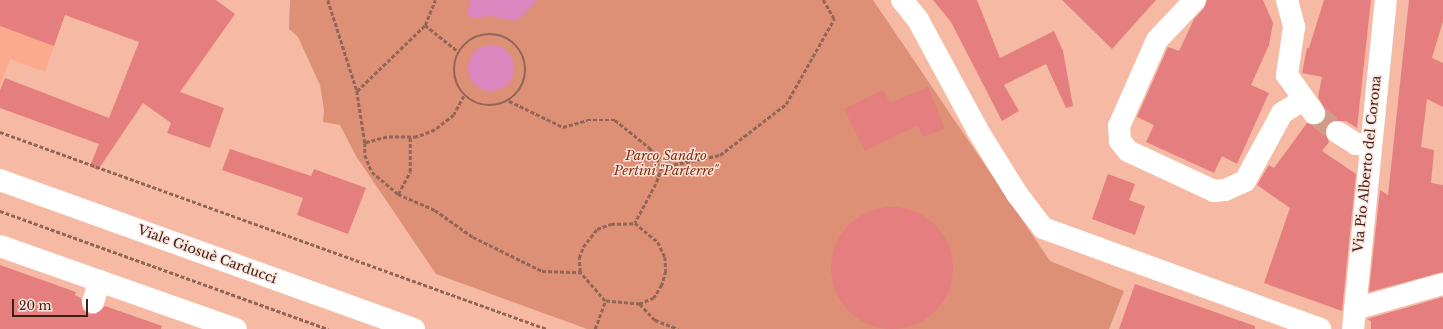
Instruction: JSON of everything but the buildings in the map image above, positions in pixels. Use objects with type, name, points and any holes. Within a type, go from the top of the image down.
[{"type":"street","points":[[902,0],[918,20],[978,131],[1017,194],[1044,228],[1320,329]]},
{"type":"street","points":[[1195,0],[1158,40],[1119,126],[1120,140],[1128,151],[1214,191],[1225,190],[1245,181],[1282,113],[1309,107],[1287,75],[1294,26],[1287,0]]},
{"type":"street","name":"Via Pio Alberto del Corona","points":[[1354,319],[1369,146],[1386,0]]},
{"type":"street","points":[[1337,132],[1356,144],[1369,146]]},
{"type":"street","name":"Viale Giosuè Carducci","points":[[0,180],[414,329]]},
{"type":"street","points":[[0,246],[236,329]]},
{"type":"street","points":[[93,302],[100,281]]},
{"type":"street","points":[[1354,319],[1443,284]]},
{"type":"path","points":[[328,0],[357,91],[365,143],[365,155],[372,172],[398,194],[435,210],[473,237],[542,271],[580,272]]},
{"type":"path","points":[[357,91],[425,25],[435,0]]},
{"type":"path","points":[[662,166],[720,154],[786,104],[834,19],[823,0]]},
{"type":"path","points":[[425,25],[459,52]]},
{"type":"path","points":[[488,34],[511,41],[519,49],[525,60],[524,83],[509,101],[490,107],[472,102],[464,96],[455,80],[453,70],[459,52],[467,42],[488,34]]},
{"type":"path","points":[[365,143],[387,137],[410,137],[435,130],[454,115],[464,96]]},
{"type":"path","points":[[509,101],[563,127],[587,120],[615,120],[650,148],[662,166]]},
{"type":"path","points":[[0,132],[547,329]]},
{"type":"path","points":[[398,194],[410,172],[410,137]]},
{"type":"path","points":[[636,223],[656,184],[662,166]]},
{"type":"path","points":[[0,211],[328,329]]},
{"type":"path","points":[[636,223],[658,242],[665,257],[666,270],[662,285],[654,298],[640,304],[605,301],[580,272],[579,258],[582,247],[597,228],[611,224],[636,223]]},
{"type":"path","points":[[595,329],[605,301]]},
{"type":"path","points":[[640,304],[655,320],[678,329]]},
{"type":"shaded area","points":[[0,0],[65,15],[45,72],[10,59],[0,85]]},
{"type":"shaded area","points":[[470,0],[537,0],[523,16],[515,21],[491,16],[471,18],[467,14]]},
{"type":"shaded area","points":[[491,45],[504,49],[510,55],[514,68],[510,81],[504,87],[491,91],[478,87],[472,81],[468,68],[472,55],[478,49]]},
{"type":"green space","name":"Parco Sandro Pertini \"Parterre\"","points":[[290,0],[873,0],[1050,261],[1124,291],[1109,329],[587,329],[436,274],[356,156],[340,125],[323,122],[324,110],[320,85],[298,37],[289,29]]},
{"type":"tunnel","points":[[1314,113],[1337,132]]}]
